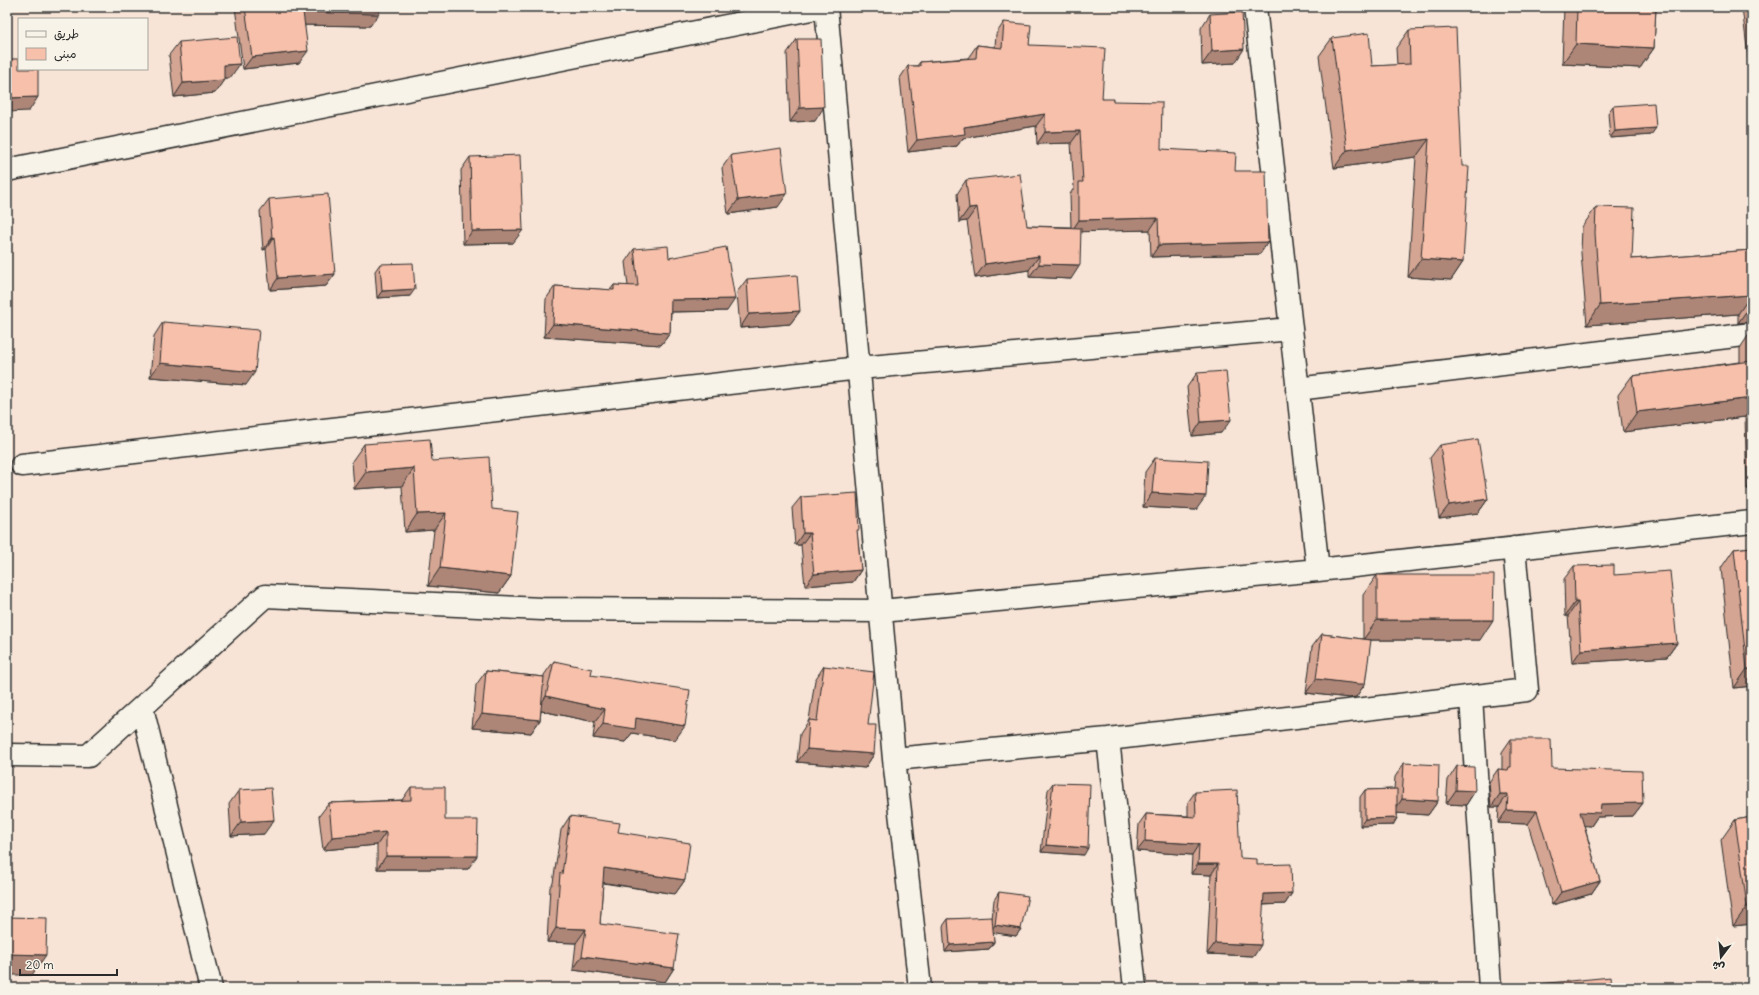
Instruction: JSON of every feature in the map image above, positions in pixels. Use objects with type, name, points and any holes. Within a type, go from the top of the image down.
[{"type":"street","points":[[7,170],[821,7]]},
{"type":"street","points":[[826,7],[894,759],[920,988]]},
{"type":"street","points":[[1255,7],[1318,570]]},
{"type":"street","points":[[22,465],[859,368],[1291,329]]},
{"type":"street","points":[[1298,389],[1752,334]]},
{"type":"street","points":[[7,755],[88,756],[265,596],[542,610],[881,611],[1318,570],[1752,522]]},
{"type":"street","points":[[894,759],[1108,739],[1527,690],[1514,548]]},
{"type":"street","points":[[1471,697],[1490,988]]},
{"type":"street","points":[[142,708],[212,988]]},
{"type":"street","points":[[1108,739],[1135,988]]},
{"type":"building","points":[[7,7],[10,7],[11,13],[7,14]]},
{"type":"building","points":[[245,7],[379,7],[379,14],[303,12],[308,51],[252,57]]},
{"type":"building","points":[[1577,7],[1656,7],[1654,48],[1576,44]]},
{"type":"building","points":[[1242,12],[1244,49],[1212,51],[1210,14]]},
{"type":"building","points":[[1004,22],[1031,25],[1029,45],[1105,48],[1102,99],[1113,99],[1113,101],[1162,102],[1161,149],[1236,153],[1235,171],[1266,171],[1268,242],[1159,245],[1158,218],[1079,220],[1079,182],[1083,182],[1080,131],[1045,132],[1045,114],[964,127],[965,134],[917,140],[908,66],[920,66],[920,62],[976,58],[977,45],[1002,48]]},
{"type":"building","points":[[1456,28],[1462,166],[1469,166],[1463,262],[1421,259],[1429,139],[1347,150],[1332,38],[1369,33],[1372,66],[1410,64],[1409,30]]},
{"type":"building","points":[[237,37],[240,64],[224,65],[224,80],[183,83],[179,42]]},
{"type":"building","points":[[797,39],[821,39],[824,107],[800,108]]},
{"type":"building","points":[[7,59],[18,59],[18,70],[38,70],[38,97],[7,98]]},
{"type":"building","points":[[1654,103],[1656,128],[1615,131],[1613,106]]},
{"type":"building","points":[[781,148],[787,194],[738,200],[731,155]]},
{"type":"building","points":[[520,155],[523,230],[472,231],[470,157]]},
{"type":"building","points":[[1020,174],[1027,226],[1081,228],[1080,265],[1039,264],[1039,256],[985,264],[977,207],[969,208],[966,180]]},
{"type":"building","points":[[328,194],[335,274],[278,278],[274,237],[272,238],[269,199]]},
{"type":"building","points":[[1596,207],[1634,208],[1632,259],[1752,250],[1752,303],[1751,295],[1600,305],[1595,233]]},
{"type":"building","points":[[668,246],[669,258],[726,247],[735,299],[671,300],[670,333],[553,324],[555,286],[614,290],[614,285],[638,286],[634,249]]},
{"type":"building","points":[[413,263],[415,289],[382,291],[380,264]]},
{"type":"building","points":[[797,275],[800,311],[749,314],[747,279]]},
{"type":"building","points":[[163,322],[259,330],[255,372],[160,363]]},
{"type":"building","points":[[1752,361],[1752,398],[1637,412],[1632,376]]},
{"type":"building","points":[[1226,371],[1231,420],[1201,422],[1197,373]]},
{"type":"building","points":[[430,439],[432,461],[489,457],[492,509],[518,512],[511,576],[440,568],[446,513],[417,514],[414,468],[366,472],[364,444]]},
{"type":"building","points":[[1478,439],[1488,499],[1449,505],[1440,445]]},
{"type":"building","points":[[1155,458],[1208,461],[1206,496],[1152,493]]},
{"type":"building","points":[[857,493],[859,530],[857,530],[861,570],[814,574],[810,533],[803,533],[801,497]]},
{"type":"building","points":[[1752,547],[1752,669],[1747,669],[1734,549]]},
{"type":"building","points":[[1614,565],[1614,575],[1670,571],[1677,643],[1581,650],[1578,602],[1575,602],[1574,566]]},
{"type":"building","points":[[1377,575],[1494,575],[1493,620],[1377,620]]},
{"type":"building","points":[[1322,634],[1371,640],[1365,684],[1316,679]]},
{"type":"building","points":[[554,661],[592,669],[591,675],[690,690],[685,726],[636,718],[635,729],[603,724],[605,709],[546,696]]},
{"type":"building","points":[[824,666],[874,672],[868,725],[876,725],[874,754],[807,749],[809,720],[817,721]]},
{"type":"building","points":[[486,671],[544,677],[540,720],[482,714]]},
{"type":"building","points":[[1511,739],[1551,739],[1552,768],[1642,771],[1643,803],[1601,804],[1600,813],[1580,812],[1600,881],[1561,892],[1537,811],[1507,810],[1508,794],[1500,794],[1498,769],[1508,770],[1509,767],[1511,767]]},
{"type":"building","points":[[1404,763],[1439,765],[1438,801],[1402,799]]},
{"type":"building","points":[[1457,766],[1474,767],[1475,791],[1456,790]]},
{"type":"building","points":[[1053,783],[1090,784],[1088,848],[1046,845]]},
{"type":"building","points":[[411,787],[445,787],[445,820],[478,820],[477,856],[386,856],[386,832],[332,837],[329,803],[411,800]]},
{"type":"building","points":[[271,788],[274,820],[241,822],[239,790]]},
{"type":"building","points":[[1397,789],[1397,818],[1365,819],[1365,790]]},
{"type":"building","points":[[1237,790],[1240,858],[1257,859],[1257,865],[1291,864],[1292,893],[1264,894],[1261,945],[1215,943],[1218,864],[1198,864],[1199,844],[1145,841],[1146,814],[1196,817],[1195,792]]},
{"type":"building","points":[[570,816],[620,823],[618,832],[690,843],[685,880],[604,868],[600,924],[679,934],[674,968],[582,956],[586,929],[556,928],[560,873],[562,874]]},
{"type":"building","points":[[1752,817],[1752,906],[1747,906],[1735,820]]},
{"type":"building","points":[[999,892],[1028,896],[1021,929],[995,925]]},
{"type":"building","points":[[7,917],[47,918],[46,955],[7,954]]},
{"type":"building","points":[[992,917],[994,942],[950,945],[948,919]]},
{"type":"building","points":[[1611,977],[1612,988],[1529,988],[1528,985]]}]
